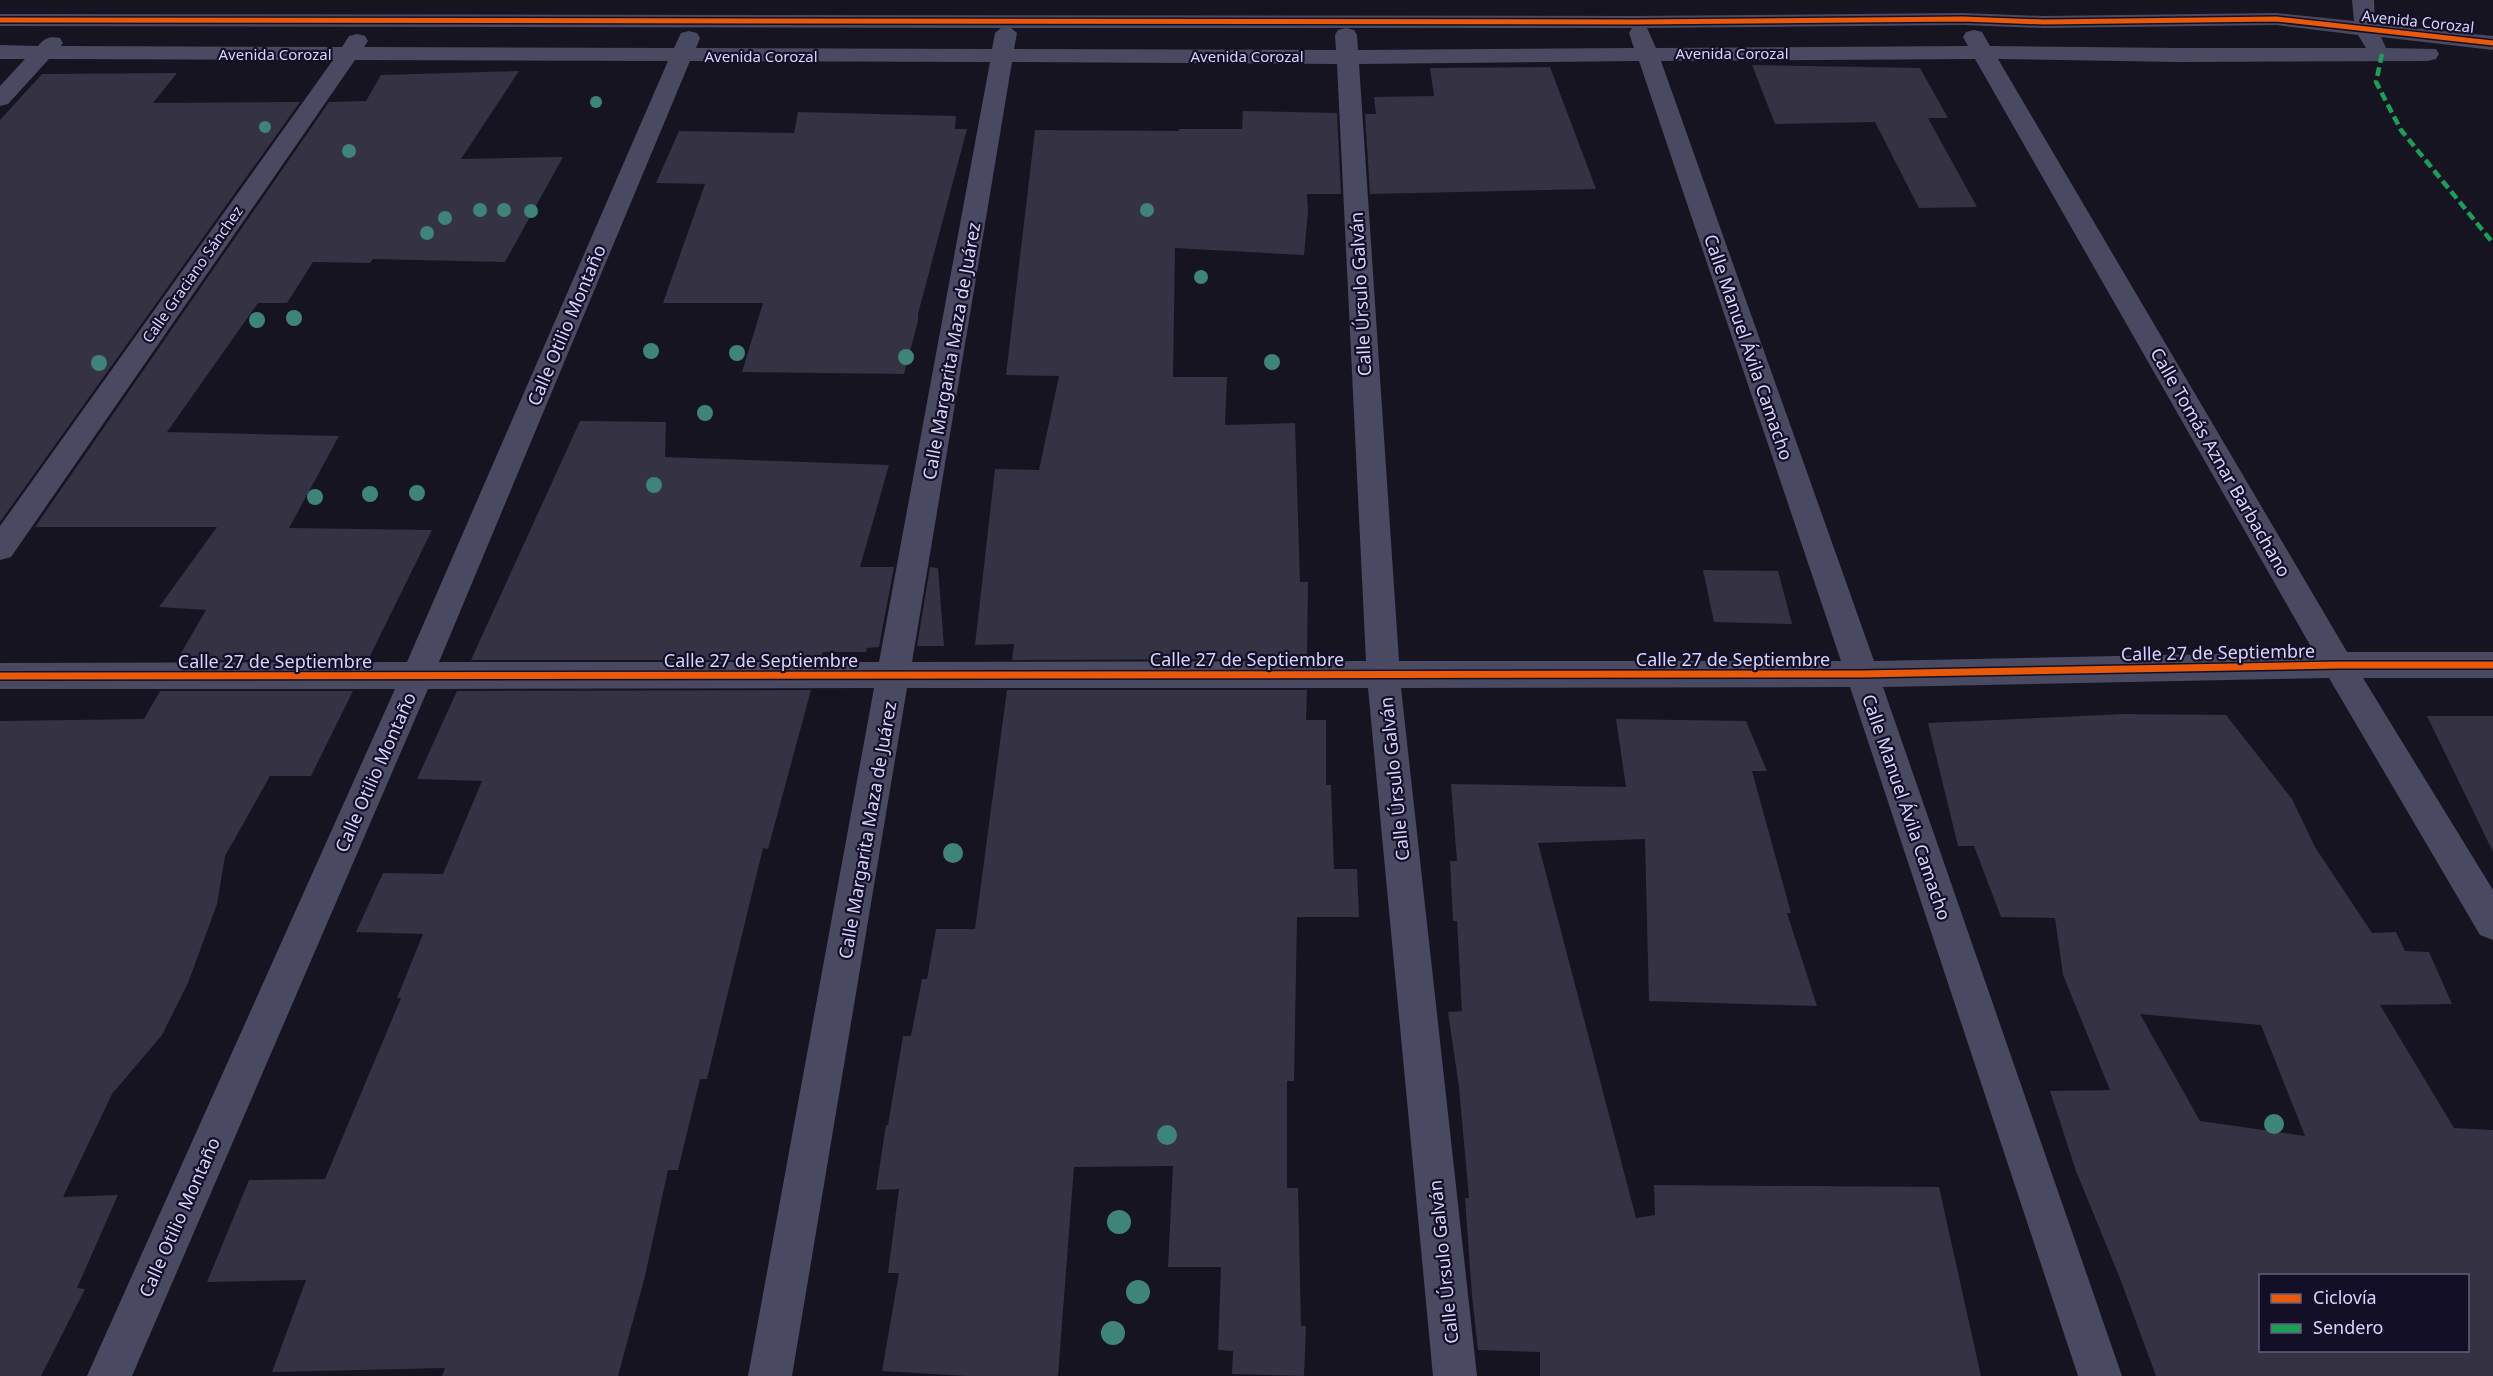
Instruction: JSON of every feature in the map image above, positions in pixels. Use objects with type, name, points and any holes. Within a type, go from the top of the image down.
[{"type":"street","points":[[0,99],[92,0]]},
{"type":"street","name":"Calle Graciano Sánchez","points":[[0,549],[385,0]]},
{"type":"street","points":[[2240,20],[2297,0]]},
{"type":"street","points":[[2363,0],[2365,29],[2382,54]]},
{"type":"street","name":"Avenida Corozal","points":[[0,20],[370,21],[700,10],[1957,10],[2044,22],[2276,19],[2493,43]]},
{"type":"street","name":"Calle Otilio Montaño","points":[[110,1376],[417,676],[700,10]]},
{"type":"street","name":"Calle Margarita Maza de Juárez","points":[[770,1376],[895,675],[1010,10]]},
{"type":"street","name":"Calle Úrsulo Galván","points":[[1344,10],[1383,674],[1455,1376]]},
{"type":"street","name":"Calle Tomás Aznar Barbachano","points":[[1957,10],[2338,665],[2493,923]]},
{"type":"street","name":"Calle Manuel Ávila Camacho","points":[[1632,11],[1862,674],[2100,1376]]},
{"type":"street","name":"Avenida Corozal","points":[[0,52],[1346,57],[1983,52],[2178,55],[2493,54]]},
{"type":"street","name":"Calle 27 de Septiembre","points":[[0,676],[1862,674],[2338,665],[2493,665]]},
{"type":"building","points":[[1752,65],[1920,68],[1948,118],[1928,118],[1977,207],[1919,208],[1875,122],[1775,124]]},
{"type":"building","points":[[1550,67],[1596,189],[1370,194],[1365,114],[1376,114],[1374,97],[1434,96],[1430,68]]},
{"type":"building","points":[[519,71],[461,159],[563,157],[505,262],[373,259],[370,263],[313,262],[287,303],[258,303],[167,432],[339,436],[289,528],[432,530],[368,660],[177,660],[206,610],[159,607],[217,527],[35,527],[329,102],[366,101],[381,75]]},
{"type":"building","points":[[177,73],[153,103],[300,102],[0,522],[0,120],[42,74]]},
{"type":"building","points":[[1243,111],[1337,113],[1341,194],[1307,194],[1308,212],[1304,255],[1175,248],[1173,377],[1227,377],[1225,425],[1295,423],[1300,582],[1308,582],[1307,659],[1012,660],[1014,644],[975,645],[995,469],[1039,470],[1059,376],[1006,375],[1035,130],[1242,129]]},
{"type":"building","points":[[798,112],[956,116],[955,129],[967,129],[904,374],[742,372],[763,303],[663,303],[705,184],[656,183],[679,131],[794,133]]},
{"type":"building","points":[[580,421],[666,422],[665,457],[889,465],[860,567],[894,567],[879,647],[867,648],[866,652],[823,652],[820,660],[471,660]]},
{"type":"building","points":[[930,567],[938,568],[944,646],[917,646]]},
{"type":"building","points":[[1703,570],[1778,571],[1792,624],[1714,622]]},
{"type":"building","points":[[811,690],[768,849],[763,848],[707,1079],[700,1079],[678,1170],[668,1170],[645,1276],[618,1376],[442,1376],[445,1368],[272,1372],[306,1280],[207,1282],[249,1180],[325,1179],[401,998],[397,998],[423,934],[356,932],[383,873],[443,874],[482,781],[417,779],[457,691]]},
{"type":"building","points":[[1007,690],[1307,690],[1306,720],[1326,720],[1326,785],[1331,785],[1334,869],[1357,869],[1359,917],[1297,917],[1294,1081],[1287,1081],[1287,1188],[1298,1188],[1301,1326],[1306,1326],[1304,1376],[1232,1374],[1233,1351],[1218,1350],[1221,1267],[1168,1267],[1173,1166],[1074,1167],[1058,1376],[967,1376],[882,1371],[899,1273],[888,1273],[899,1189],[876,1190],[886,1125],[888,1125],[903,1036],[911,1036],[922,979],[927,979],[936,929],[975,929]]},
{"type":"building","points":[[160,691],[353,691],[311,776],[270,776],[225,856],[217,904],[188,983],[162,1035],[112,1094],[63,1197],[118,1195],[77,1288],[85,1289],[41,1376],[0,1376],[0,721],[144,719]]},
{"type":"building","points":[[2124,714],[2226,715],[2292,799],[2315,847],[2372,933],[2396,932],[2405,951],[2429,952],[2452,1004],[2380,1005],[2454,1128],[2493,1130],[2493,1376],[2156,1376],[2121,1281],[2076,1171],[2050,1091],[2110,1090],[2063,975],[2055,918],[2001,917],[1974,846],[1958,846],[1928,723]],"holes":[[[2140,1014],[2261,1025],[2305,1136],[2200,1121]]]},
{"type":"building","points":[[2427,716],[2493,716],[2493,852]]},
{"type":"building","points":[[1616,719],[1746,721],[1767,771],[1752,771],[1791,913],[1787,913],[1817,1006],[1649,1001],[1645,839],[1538,843],[1636,1218],[1655,1215],[1654,1185],[1939,1187],[1981,1376],[1540,1376],[1540,1352],[1478,1350],[1465,1198],[1469,1198],[1459,1087],[1448,1012],[1462,1011],[1457,921],[1453,921],[1450,861],[1457,861],[1451,784],[1626,787]]},
{"type":"marked path","points":[[2382,54],[2376,82],[2401,130],[2493,243]]},
{"type":"cycle path","points":[[0,20],[1636,22],[1963,19],[2044,22],[2276,19],[2493,43]]},
{"type":"cycle path","points":[[0,676],[1862,674],[2338,665],[2493,665]]}]
